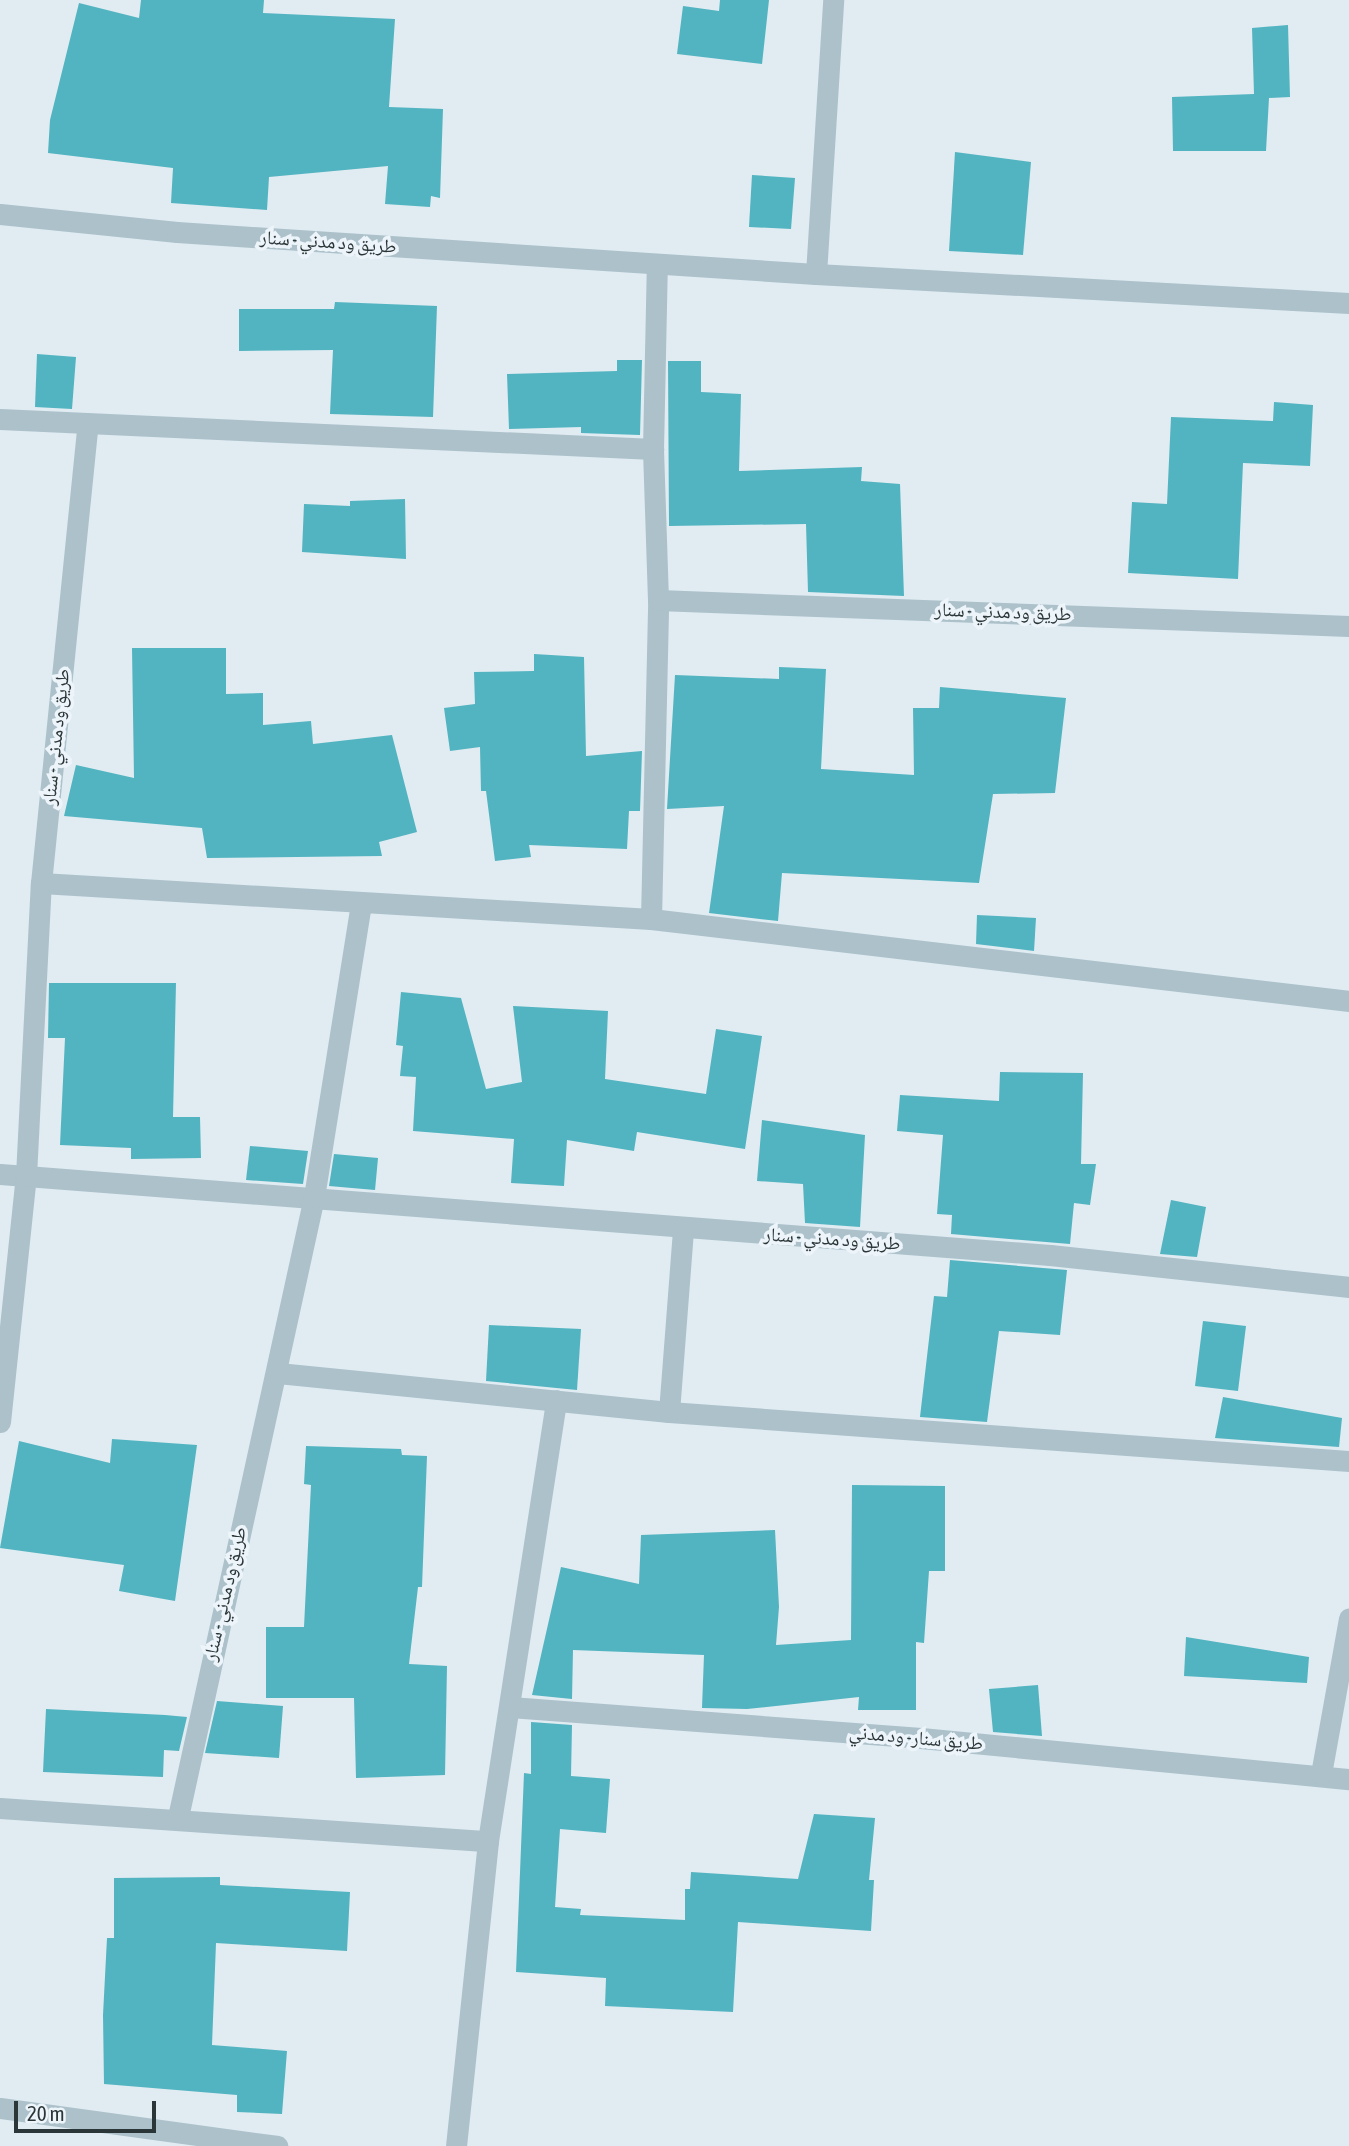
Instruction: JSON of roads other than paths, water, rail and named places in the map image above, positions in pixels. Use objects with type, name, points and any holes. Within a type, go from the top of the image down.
[{"type":"street","points":[[816,274],[834,0]]},
{"type":"street","name":"طريق ود مدني - سنار","points":[[0,215],[177,232],[657,264],[1349,303]]},
{"type":"street","points":[[651,919],[658,600],[653,449],[657,264]]},
{"type":"street","points":[[0,419],[653,449]]},
{"type":"street","name":"طريق ود مدني - سنار","points":[[0,1422],[26,1176],[41,883],[88,423]]},
{"type":"street","name":"طريق ود مدني - سنار","points":[[658,600],[1349,626]]},
{"type":"street","points":[[41,883],[651,919],[1349,1001]]},
{"type":"street","name":"طريق ود مدني - سنار","points":[[178,1817],[226,1582],[278,1373],[314,1197],[361,903]]},
{"type":"street","name":"طريق ود مدني - سنار","points":[[0,1174],[1050,1255],[1349,1287]]},
{"type":"street","points":[[669,1412],[683,1228]]},
{"type":"street","points":[[278,1373],[669,1412],[1349,1461]]},
{"type":"street","points":[[456,2146],[488,1841],[556,1400]]},
{"type":"street","points":[[1321,1774],[1349,1619]]},
{"type":"street","name":"طريق سنار- ود مدني","points":[[510,1707],[1321,1774],[1349,1779]]},
{"type":"street","points":[[0,1808],[178,1817],[488,1841]]},
{"type":"street","points":[[0,2108],[277,2146]]}]
